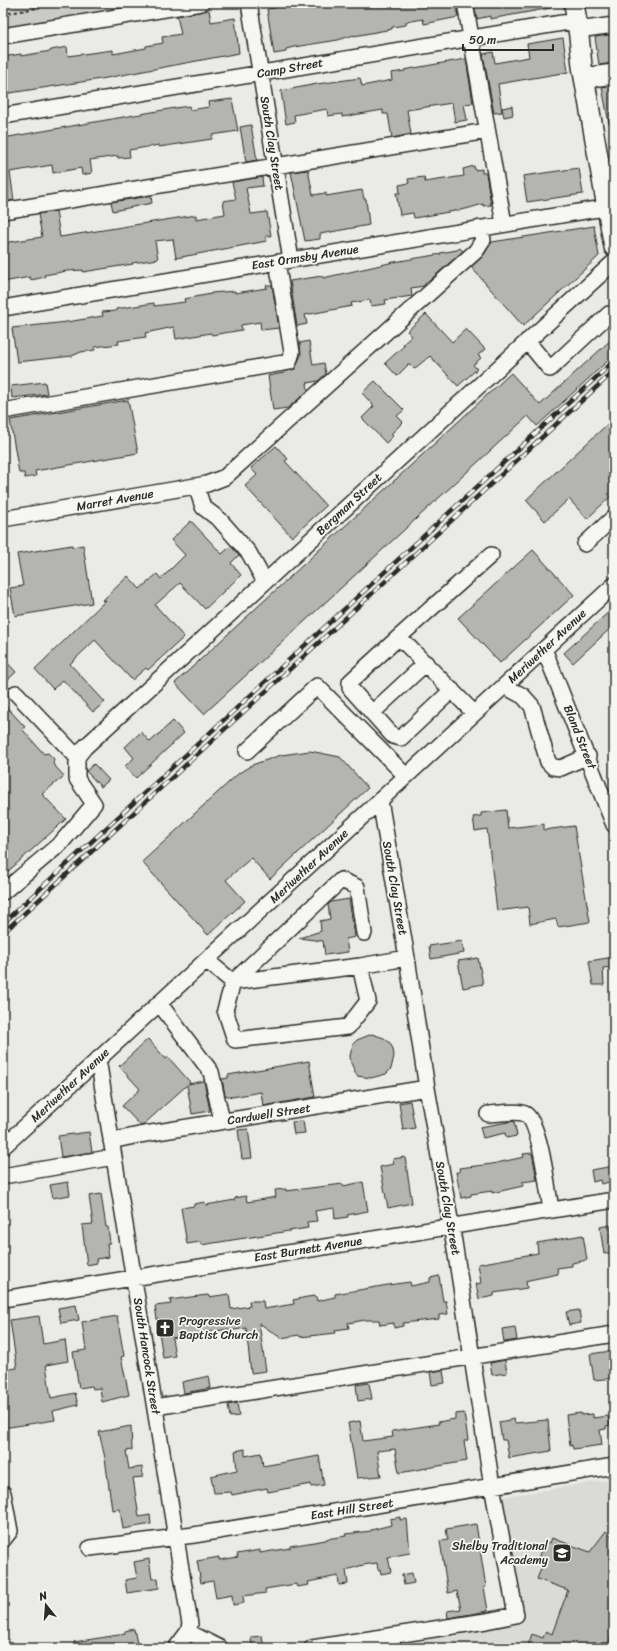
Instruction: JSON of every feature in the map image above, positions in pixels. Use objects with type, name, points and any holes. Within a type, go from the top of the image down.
[{"type":"main road","points":[[574,3],[584,78],[609,201],[614,247]]},
{"type":"main road","points":[[584,78],[614,74]]},
{"type":"street","points":[[3,36],[201,3]]},
{"type":"street","name":"South Clay Street","points":[[3,411],[289,362],[292,352],[276,165],[249,3]]},
{"type":"street","points":[[465,3],[504,224]]},
{"type":"street","name":"Camp Street","points":[[3,116],[562,23],[578,26],[614,25]]},
{"type":"street","points":[[3,211],[488,131]]},
{"type":"street","name":"East Ormsby Avenue","points":[[3,308],[504,224],[609,201]]},
{"type":"street","name":"Marret Avenue","points":[[3,519],[207,484],[225,477],[476,251],[482,240],[480,228]]},
{"type":"street","name":"Bergman Street","points":[[81,752],[614,262]]},
{"type":"street","points":[[527,341],[550,369],[609,314]]},
{"type":"street","points":[[196,486],[203,507],[220,520],[249,553],[265,582]]},
{"type":"street","points":[[585,544],[614,517]]},
{"type":"street","points":[[452,690],[401,738],[393,736],[372,713],[350,688],[350,682],[491,555]]},
{"type":"street","name":"Meriwether Avenue","points":[[3,1147],[614,585]]},
{"type":"street","points":[[399,637],[474,713]]},
{"type":"street","name":"Bland Street","points":[[544,649],[588,756],[614,825]]},
{"type":"street","points":[[372,713],[426,663]]},
{"type":"street","points":[[520,671],[523,696]]},
{"type":"street","points":[[247,751],[317,686],[406,776]]},
{"type":"street","points":[[504,686],[523,696],[532,706],[548,762],[553,767],[561,768],[588,756]]},
{"type":"street","points":[[3,892],[61,843],[94,804],[77,779],[81,752],[16,693]]},
{"type":"street","name":"South Clay Street","points":[[312,1648],[516,1615],[492,1486],[452,1226],[427,1088],[380,800]]},
{"type":"street","points":[[360,966],[368,1001],[348,1027],[235,1040],[225,1010],[233,982],[341,880],[357,888],[364,933]]},
{"type":"street","points":[[206,960],[233,982],[360,966],[407,958]]},
{"type":"street","points":[[159,1003],[211,1072],[222,1121]]},
{"type":"street","name":"South Hancock Street","points":[[98,1059],[190,1624],[188,1632]]},
{"type":"street","name":"Cardwell Street","points":[[111,1141],[139,1134],[427,1088]]},
{"type":"street","points":[[488,1114],[520,1112],[526,1114],[532,1121],[537,1134],[551,1210]]},
{"type":"street","points":[[3,1176],[114,1157]]},
{"type":"street","name":"East Burnett Avenue","points":[[3,1299],[614,1200]]},
{"type":"street","points":[[155,1407],[614,1334]]},
{"type":"street","name":"East Hill Street","points":[[90,1548],[194,1535],[614,1466]]},
{"type":"street","points":[[3,1493],[10,1531],[3,1540]]},
{"type":"street","points":[[176,1648],[188,1632],[220,1648]]},
{"type":"path","points":[[3,14],[66,3]]},
{"type":"shaded area","points":[[3,3],[173,3],[3,30]]},
{"type":"shaded area","name":"Shelby Traditional Academy","points":[[614,1479],[614,1648],[333,1648],[510,1619],[502,1497]]},
{"type":"building","points":[[275,3],[456,3],[458,17],[424,24],[423,19],[406,22],[406,25],[392,27],[392,29],[294,47],[286,49],[286,52],[274,54],[267,9],[276,8]]},
{"type":"building","points":[[474,3],[551,3],[551,8],[490,19],[490,16],[477,19]]},
{"type":"building","points":[[209,10],[211,22],[235,18],[239,53],[101,79],[3,94],[3,57],[21,54],[21,56],[67,47],[68,56],[113,50],[113,54],[146,48],[146,46],[163,43],[162,37],[181,34],[177,16]]},
{"type":"building","points":[[614,34],[614,63],[599,65],[595,37]]},
{"type":"building","points":[[563,38],[568,72],[498,84],[502,112],[494,113],[483,54],[493,52],[495,63],[529,57],[527,44]]},
{"type":"building","points":[[466,59],[473,103],[464,104],[467,120],[455,122],[452,103],[407,110],[411,134],[392,138],[388,114],[383,114],[383,110],[342,117],[342,114],[328,116],[327,109],[294,115],[295,122],[286,124],[281,91],[360,78],[362,86],[392,80],[391,73]]},
{"type":"building","points":[[614,85],[614,123],[609,124],[602,87]]},
{"type":"building","points":[[232,99],[238,131],[212,135],[212,139],[129,150],[130,157],[118,158],[118,156],[90,160],[92,173],[82,175],[81,168],[53,173],[52,165],[10,172],[14,200],[4,202],[3,138],[175,108],[189,106],[190,110],[209,107],[208,102]]},
{"type":"building","points":[[512,106],[513,115],[504,117],[502,108]]},
{"type":"building","points":[[251,125],[257,160],[246,162],[240,127]]},
{"type":"building","points":[[474,166],[475,170],[482,169],[482,173],[486,173],[491,205],[483,206],[483,204],[466,209],[414,218],[413,213],[400,215],[396,193],[400,193],[399,185],[409,183],[408,179],[424,177],[425,182],[464,176],[463,169]]},
{"type":"building","points":[[579,168],[583,194],[527,202],[523,176]]},
{"type":"building","points":[[308,170],[313,195],[326,193],[326,196],[362,190],[364,199],[366,199],[369,225],[320,234],[320,239],[305,241],[291,172]]},
{"type":"building","points":[[262,177],[263,186],[246,188],[251,214],[267,212],[271,236],[266,236],[267,241],[176,258],[173,239],[155,241],[158,259],[83,272],[83,270],[67,271],[44,275],[45,277],[31,280],[30,277],[3,282],[3,243],[42,237],[38,214],[56,211],[60,237],[196,215],[196,219],[225,214],[223,201],[236,199],[232,182]]},
{"type":"building","points":[[151,196],[152,203],[113,211],[111,202]]},
{"type":"building","points":[[594,226],[599,256],[523,326],[471,267],[483,256],[492,242]]},
{"type":"building","points":[[460,248],[463,251],[426,282],[424,286],[411,288],[412,296],[385,300],[386,304],[371,306],[370,300],[351,303],[352,306],[305,315],[307,324],[297,326],[290,281],[322,276],[323,278],[394,262],[441,254],[440,253],[457,250]]},
{"type":"building","points":[[266,285],[272,285],[279,328],[261,330],[260,322],[241,325],[242,330],[212,335],[211,333],[176,339],[174,327],[145,333],[146,337],[118,341],[119,344],[94,347],[95,350],[81,352],[72,356],[17,362],[12,328],[67,322],[103,316],[102,312],[116,311],[116,309],[154,303],[154,306],[185,302],[184,299],[211,293],[235,291],[235,293],[267,288]]},
{"type":"building","points":[[426,314],[452,342],[466,329],[485,349],[478,355],[481,358],[473,365],[477,369],[458,386],[430,356],[414,369],[409,364],[397,376],[385,363],[405,345],[403,344],[412,336],[407,331]]},
{"type":"building","points":[[614,337],[614,355],[537,426],[528,416],[204,714],[175,683],[511,373],[540,405]]},
{"type":"building","points":[[309,341],[313,365],[324,363],[326,374],[318,381],[307,383],[308,391],[288,408],[273,410],[268,376],[295,369],[301,355],[300,343]]},
{"type":"building","points":[[375,381],[404,410],[397,416],[403,422],[391,434],[393,436],[386,443],[362,418],[374,406],[362,393]]},
{"type":"building","points":[[45,382],[47,394],[12,398],[11,386]]},
{"type":"building","points":[[128,400],[138,453],[35,471],[36,476],[25,478],[24,473],[19,473],[10,420]]},
{"type":"building","points":[[614,418],[614,493],[587,519],[569,499],[545,521],[526,500]]},
{"type":"building","points":[[276,446],[288,459],[285,461],[326,506],[292,537],[245,486],[257,475],[251,468]]},
{"type":"building","points":[[191,521],[222,554],[231,546],[239,555],[231,563],[241,575],[205,609],[180,583],[155,605],[184,637],[148,670],[146,668],[132,680],[95,640],[70,664],[105,702],[93,712],[63,680],[53,689],[35,669],[106,600],[102,601],[128,576],[140,589],[157,574],[161,579],[185,555],[171,540]]},
{"type":"building","points":[[72,545],[72,547],[83,545],[92,603],[15,616],[10,588],[23,586],[17,554]]},
{"type":"building","points":[[533,550],[574,595],[500,663],[458,618]]},
{"type":"building","points":[[614,607],[614,625],[573,663],[564,653]]},
{"type":"building","points":[[3,658],[16,672],[3,684]]},
{"type":"building","points":[[3,703],[25,727],[22,729],[44,754],[48,753],[54,759],[53,764],[64,776],[42,794],[66,819],[3,876]]},
{"type":"building","points":[[173,721],[184,733],[136,778],[125,766],[134,758],[125,747],[141,732],[150,742]]},
{"type":"building","points":[[310,751],[340,757],[368,788],[270,879],[251,858],[226,880],[245,901],[208,935],[142,862],[239,773],[252,765],[281,755]]},
{"type":"building","points":[[94,764],[109,780],[101,787],[86,771]]},
{"type":"building","points":[[506,810],[508,828],[544,824],[544,830],[574,826],[590,922],[558,927],[556,919],[530,924],[528,907],[497,911],[487,829],[475,831],[473,817],[481,816],[481,813]]},
{"type":"building","points":[[349,899],[355,937],[346,939],[348,952],[325,955],[323,941],[299,938],[321,931],[320,921],[330,919],[328,905],[331,902]]},
{"type":"building","points":[[462,941],[464,953],[431,959],[429,946]]},
{"type":"building","points":[[614,957],[614,967],[603,968],[604,985],[593,985],[589,961]]},
{"type":"building","points":[[478,958],[483,984],[463,988],[458,961]]},
{"type":"building","points":[[372,1034],[384,1038],[390,1043],[394,1056],[391,1069],[386,1074],[371,1078],[357,1076],[351,1063],[350,1056],[353,1044],[357,1040]]},
{"type":"building","points":[[148,1039],[166,1059],[168,1057],[190,1082],[188,1084],[204,1081],[210,1111],[192,1114],[187,1085],[141,1126],[122,1106],[140,1089],[119,1066]]},
{"type":"building","points":[[309,1061],[315,1097],[263,1106],[261,1092],[232,1097],[225,1095],[222,1079],[228,1078],[228,1075]]},
{"type":"building","points":[[410,1101],[415,1128],[403,1130],[399,1103]]},
{"type":"building","points":[[303,1121],[305,1133],[294,1134],[292,1122]]},
{"type":"building","points":[[514,1121],[517,1136],[506,1138],[505,1133],[483,1138],[480,1127]]},
{"type":"building","points":[[248,1129],[252,1158],[242,1159],[238,1130]]},
{"type":"building","points":[[89,1132],[92,1152],[61,1157],[58,1136]]},
{"type":"building","points":[[532,1153],[537,1180],[522,1182],[523,1186],[492,1193],[492,1191],[471,1194],[471,1196],[461,1198],[456,1172],[460,1172],[459,1168],[492,1164],[524,1157],[523,1154]]},
{"type":"building","points":[[405,1157],[412,1203],[388,1208],[380,1167],[394,1164],[393,1159]]},
{"type":"building","points":[[614,1166],[614,1181],[601,1184],[600,1180],[593,1182],[591,1170]]},
{"type":"building","points":[[68,1182],[70,1195],[53,1198],[50,1185]]},
{"type":"building","points":[[363,1182],[368,1211],[335,1219],[334,1208],[315,1211],[317,1221],[307,1222],[308,1228],[201,1245],[200,1242],[187,1244],[181,1208],[194,1206],[194,1204],[205,1202],[206,1205],[235,1200],[235,1198],[246,1196],[247,1202],[276,1197],[275,1190],[286,1189],[286,1191],[343,1184],[343,1186]]},
{"type":"building","points":[[101,1194],[106,1227],[108,1227],[110,1243],[107,1243],[109,1257],[96,1259],[97,1263],[87,1265],[82,1225],[93,1224],[89,1196]]},
{"type":"building","points":[[610,1225],[612,1243],[614,1243],[614,1252],[604,1254],[600,1227]]},
{"type":"building","points":[[583,1235],[587,1260],[572,1263],[572,1266],[557,1268],[558,1274],[526,1281],[527,1288],[494,1293],[494,1296],[479,1299],[476,1284],[481,1283],[478,1264],[538,1253],[537,1243]]},
{"type":"building","points":[[439,1276],[443,1301],[446,1301],[448,1314],[439,1315],[439,1319],[403,1323],[403,1326],[394,1328],[394,1323],[380,1325],[379,1320],[365,1320],[348,1323],[349,1328],[335,1330],[336,1333],[300,1337],[299,1335],[281,1338],[259,1323],[266,1371],[251,1373],[246,1328],[229,1331],[229,1329],[172,1338],[175,1356],[163,1358],[155,1306],[171,1304],[170,1300],[229,1294],[231,1309],[250,1306],[249,1301],[263,1301],[264,1309],[294,1304],[293,1300],[307,1297],[316,1296],[317,1301],[335,1297],[335,1294],[388,1285],[410,1282],[411,1286],[430,1282],[430,1278]]},
{"type":"building","points":[[76,1305],[79,1320],[61,1323],[58,1308]]},
{"type":"building","points":[[579,1310],[581,1323],[569,1325],[566,1312]]},
{"type":"building","points":[[39,1316],[43,1344],[65,1340],[68,1361],[46,1365],[51,1398],[75,1393],[78,1405],[53,1411],[55,1420],[3,1428],[3,1370],[17,1368],[10,1320]]},
{"type":"building","points":[[117,1316],[124,1356],[121,1357],[129,1395],[102,1402],[100,1388],[93,1389],[92,1386],[79,1388],[73,1352],[86,1350],[82,1322]]},
{"type":"building","points":[[515,1327],[517,1340],[504,1342],[502,1329]]},
{"type":"building","points":[[611,1351],[614,1378],[594,1380],[590,1354]]},
{"type":"building","points":[[505,1360],[507,1373],[492,1375],[490,1363]]},
{"type":"building","points":[[443,1370],[445,1383],[432,1385],[430,1372]]},
{"type":"building","points":[[209,1376],[211,1388],[184,1393],[182,1382]]},
{"type":"building","points":[[369,1383],[372,1399],[358,1401],[356,1385]]},
{"type":"building","points":[[237,1403],[239,1416],[230,1417],[228,1405]]},
{"type":"building","points":[[464,1413],[468,1440],[464,1441],[467,1461],[399,1473],[395,1449],[377,1451],[381,1476],[357,1478],[348,1423],[360,1421],[363,1441],[393,1437],[392,1431],[439,1424],[438,1422],[455,1419],[455,1414]]},
{"type":"building","points":[[581,1413],[581,1415],[593,1414],[593,1418],[608,1416],[610,1425],[606,1426],[606,1429],[600,1430],[602,1445],[573,1449],[572,1445],[570,1446],[566,1415]]},
{"type":"building","points":[[514,1419],[515,1423],[548,1420],[551,1451],[509,1458],[506,1440],[502,1440],[499,1422]]},
{"type":"building","points":[[131,1426],[132,1450],[126,1451],[129,1469],[142,1467],[143,1477],[133,1478],[139,1517],[150,1515],[151,1524],[123,1529],[120,1509],[112,1510],[105,1458],[99,1432]]},
{"type":"building","points":[[245,1449],[245,1456],[261,1453],[263,1466],[319,1456],[324,1485],[311,1487],[311,1484],[268,1492],[267,1488],[232,1495],[231,1492],[214,1493],[211,1476],[237,1470],[235,1451]]},
{"type":"building","points":[[400,1517],[400,1520],[407,1519],[410,1553],[388,1557],[391,1572],[381,1574],[380,1569],[378,1570],[377,1563],[363,1565],[346,1570],[348,1584],[339,1585],[338,1576],[308,1582],[309,1585],[297,1587],[296,1584],[265,1589],[266,1593],[243,1596],[244,1603],[233,1605],[232,1595],[216,1598],[213,1581],[201,1583],[197,1561],[219,1557],[219,1560],[238,1557],[237,1554],[260,1550],[260,1553],[290,1548],[290,1546],[346,1536],[345,1534],[371,1531],[391,1525],[390,1519]]},
{"type":"building","points":[[476,1524],[486,1587],[484,1587],[488,1611],[448,1618],[447,1611],[461,1609],[457,1591],[448,1593],[440,1541],[448,1540],[446,1529]]},
{"type":"building","name":"Shelby Traditional Academy","points":[[606,1531],[614,1538],[614,1637],[611,1636],[607,1648],[527,1648],[532,1634],[543,1638],[546,1631],[552,1634],[568,1590],[537,1579],[544,1561],[538,1559],[544,1541],[550,1543],[552,1538],[590,1552]]},
{"type":"building","points":[[149,1559],[152,1579],[158,1578],[159,1588],[127,1593],[125,1580],[137,1578],[134,1562]]},
{"type":"building","points":[[412,1573],[414,1583],[404,1585],[402,1575]]},
{"type":"building","points":[[134,1629],[138,1648],[74,1648],[74,1642],[125,1634],[125,1631]]},
{"type":"building","points":[[262,1636],[264,1648],[252,1648],[251,1637]]},
{"type":"railway","points":[[3,923],[614,361]]},
{"type":"railway","points":[[3,933],[614,371]]},
{"type":"place","name":"Progressive Baptist Church","points":[[165,1328]]},
{"type":"place","name":"Shelby Traditional Academy","points":[[562,1553]]}]
